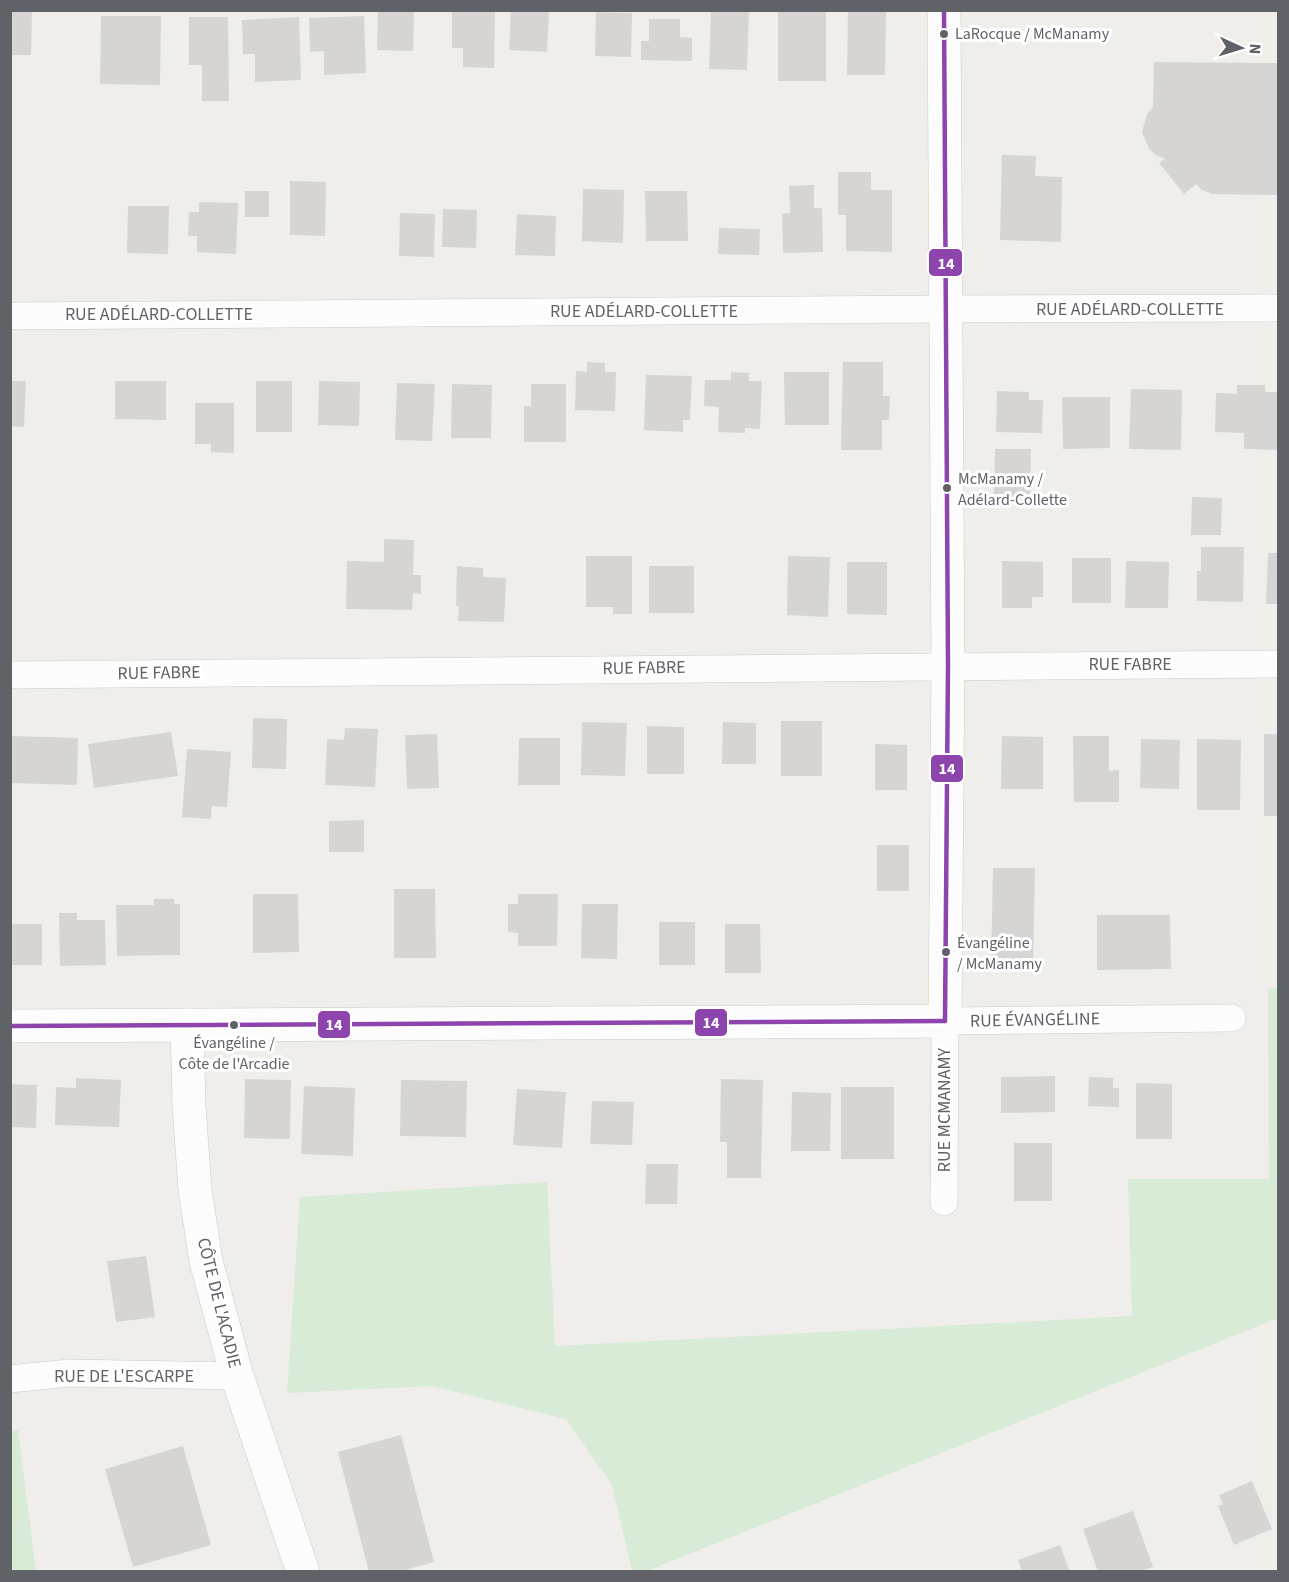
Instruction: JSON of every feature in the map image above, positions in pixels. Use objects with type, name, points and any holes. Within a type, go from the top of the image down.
[{"type":"street","name":"RUE MCMANAMY","points":[[944,10],[948,665],[944,1202]]},
{"type":"street","name":"RUE ADÉLARD-COLLETTE","points":[[10,316],[945,309],[1278,309]]},
{"type":"street","name":"RUE FABRE","points":[[10,675],[948,665],[1278,664]]},
{"type":"street","name":"RUE ÉVANGÉLINE","points":[[10,1026],[1232,1018]]},
{"type":"street","name":"CÔTE DE L'ACADIE","points":[[187,1025],[189,1106],[195,1190],[206,1261],[237,1376],[303,1572]]},
{"type":"street","name":"RUE DE L'ESCARPE","points":[[10,1378],[69,1373],[237,1376]]},
{"type":"green space","points":[[1278,988],[1278,1318],[647,1571],[632,1571],[612,1485],[566,1419],[432,1386],[287,1393],[300,1197],[547,1182],[555,1346],[1132,1316],[1128,1179],[1269,1179],[1268,989]]},
{"type":"green space","points":[[18,1430],[36,1571],[11,1571],[11,1432]]},
{"type":"building","points":[[10,10],[32,10],[31,55],[10,55]]},
{"type":"building","points":[[378,10],[414,10],[413,51],[377,50]]},
{"type":"building","points":[[452,10],[495,10],[494,68],[463,67],[463,48],[452,48]]},
{"type":"building","points":[[511,10],[549,10],[547,52],[509,50]]},
{"type":"building","points":[[711,10],[749,10],[747,70],[709,69]]},
{"type":"building","points":[[778,10],[826,10],[826,81],[778,81]]},
{"type":"building","points":[[848,10],[886,10],[885,75],[847,75]]},
{"type":"building","points":[[596,12],[632,13],[631,57],[595,56]]},
{"type":"building","points":[[101,16],[161,16],[160,85],[100,84]]},
{"type":"building","points":[[364,16],[366,73],[324,75],[324,51],[310,52],[309,18]]},
{"type":"building","points":[[189,17],[228,17],[229,101],[202,101],[202,65],[189,65]]},
{"type":"building","points":[[299,17],[301,80],[255,82],[255,54],[243,54],[242,20]]},
{"type":"building","points":[[649,19],[680,19],[680,37],[692,38],[692,61],[641,60],[641,41],[649,41]]},
{"type":"building","points":[[1154,62],[1278,63],[1278,195],[1212,194],[1202,190],[1196,184],[1184,194],[1159,163],[1165,159],[1149,149],[1142,132],[1147,114],[1153,107]]},
{"type":"building","points":[[1002,155],[1036,156],[1035,176],[1062,177],[1061,242],[1000,240]]},
{"type":"building","points":[[838,172],[871,172],[871,190],[892,190],[892,252],[846,251],[846,215],[838,215]]},
{"type":"building","points":[[290,181],[326,182],[325,236],[290,235]]},
{"type":"building","points":[[814,185],[814,208],[822,208],[823,252],[783,253],[782,214],[790,213],[789,186]]},
{"type":"building","points":[[583,189],[624,190],[623,243],[582,241]]},
{"type":"building","points":[[245,191],[269,191],[269,217],[245,217]]},
{"type":"building","points":[[645,191],[687,191],[688,241],[646,241]]},
{"type":"building","points":[[199,202],[238,203],[236,254],[197,252],[197,236],[188,236],[189,212],[199,212]]},
{"type":"building","points":[[128,206],[169,206],[168,254],[127,253]]},
{"type":"building","points":[[443,209],[477,210],[476,248],[442,247]]},
{"type":"building","points":[[400,213],[435,214],[434,257],[399,256]]},
{"type":"building","points":[[517,214],[556,216],[555,256],[515,255]]},
{"type":"building","points":[[719,228],[760,229],[759,255],[718,254]]},
{"type":"building","points":[[587,362],[605,363],[605,372],[616,372],[615,411],[575,410],[576,371],[587,372]]},
{"type":"building","points":[[843,362],[883,362],[883,396],[890,396],[889,420],[882,420],[882,450],[841,450]]},
{"type":"building","points":[[731,372],[749,373],[749,381],[762,381],[760,429],[745,428],[745,433],[718,432],[719,407],[704,406],[705,380],[731,380]]},
{"type":"building","points":[[784,372],[829,372],[829,425],[785,425]]},
{"type":"building","points":[[646,375],[692,376],[690,420],[683,420],[683,432],[644,430]]},
{"type":"building","points":[[10,381],[26,381],[24,427],[10,426]]},
{"type":"building","points":[[115,381],[166,381],[166,420],[115,419]]},
{"type":"building","points":[[256,381],[292,381],[292,432],[256,432]]},
{"type":"building","points":[[319,381],[360,382],[359,426],[318,425]]},
{"type":"building","points":[[397,383],[435,384],[432,441],[395,440]]},
{"type":"building","points":[[452,384],[492,385],[491,438],[451,438]]},
{"type":"building","points":[[531,384],[566,384],[566,442],[524,442],[524,406],[531,406]]},
{"type":"building","points":[[1237,385],[1265,385],[1265,392],[1278,392],[1278,450],[1244,449],[1244,433],[1215,432],[1216,393],[1237,394]]},
{"type":"building","points":[[1131,389],[1182,390],[1181,450],[1129,449]]},
{"type":"building","points":[[997,391],[1029,392],[1029,400],[1043,400],[1042,433],[996,432]]},
{"type":"building","points":[[1062,397],[1110,397],[1110,448],[1063,449]]},
{"type":"building","points":[[195,403],[234,403],[234,453],[211,452],[211,444],[195,444]]},
{"type":"building","points":[[995,449],[1031,449],[1030,504],[994,503]]},
{"type":"building","points":[[1192,497],[1222,498],[1221,535],[1191,535]]},
{"type":"building","points":[[384,539],[414,540],[413,575],[421,575],[421,594],[413,593],[412,610],[346,609],[347,561],[384,562]]},
{"type":"building","points":[[1201,547],[1244,547],[1243,602],[1197,601],[1197,571],[1201,571]]},
{"type":"building","points":[[1268,553],[1278,553],[1278,604],[1266,604]]},
{"type":"building","points":[[586,556],[632,556],[632,614],[613,614],[613,607],[586,607]]},
{"type":"building","points":[[788,556],[830,557],[828,617],[787,615]]},
{"type":"building","points":[[1072,558],[1111,558],[1111,603],[1072,603]]},
{"type":"building","points":[[1002,561],[1043,562],[1043,597],[1032,597],[1032,608],[1002,608]]},
{"type":"building","points":[[1126,561],[1169,562],[1168,608],[1125,608]]},
{"type":"building","points":[[847,562],[887,562],[887,615],[847,614]]},
{"type":"building","points":[[457,566],[483,568],[483,577],[506,578],[504,622],[458,621]]},
{"type":"building","points":[[649,566],[694,566],[694,613],[649,613]]},
{"type":"building","points":[[253,718],[287,719],[286,769],[252,768]]},
{"type":"building","points":[[781,721],[822,721],[822,776],[781,776]]},
{"type":"building","points":[[582,722],[627,723],[625,776],[581,775]]},
{"type":"building","points":[[723,722],[756,723],[756,764],[722,764]]},
{"type":"building","points":[[647,726],[684,727],[684,774],[647,774]]},
{"type":"building","points":[[345,728],[378,729],[375,787],[325,785],[327,739],[344,740]]},
{"type":"building","points":[[171,732],[178,776],[94,788],[88,744]]},
{"type":"building","points":[[437,734],[439,788],[407,789],[405,735]]},
{"type":"building","points":[[1264,734],[1278,734],[1278,816],[1264,816]]},
{"type":"building","points":[[10,736],[78,738],[77,785],[10,783]]},
{"type":"building","points":[[1002,736],[1043,737],[1043,789],[1001,789]]},
{"type":"building","points":[[1073,736],[1109,736],[1109,771],[1119,770],[1119,802],[1074,802]]},
{"type":"building","points":[[519,738],[560,738],[560,785],[518,785]]},
{"type":"building","points":[[1141,739],[1180,740],[1179,789],[1140,788]]},
{"type":"building","points":[[1197,739],[1241,740],[1240,810],[1197,810]]},
{"type":"building","points":[[875,744],[907,745],[907,790],[875,790]]},
{"type":"building","points":[[187,749],[231,752],[227,807],[212,806],[211,819],[182,817]]},
{"type":"building","points":[[364,820],[364,852],[329,852],[329,821]]},
{"type":"building","points":[[877,845],[909,845],[909,891],[877,891]]},
{"type":"building","points":[[993,868],[1035,868],[1033,969],[991,969]]},
{"type":"building","points":[[394,889],[435,889],[436,958],[394,958]]},
{"type":"building","points":[[253,894],[298,894],[299,952],[253,953]]},
{"type":"building","points":[[518,894],[558,894],[557,946],[518,946],[518,933],[508,932],[508,904],[518,904]]},
{"type":"building","points":[[154,899],[174,899],[174,904],[180,904],[180,955],[117,956],[116,905],[154,905]]},
{"type":"building","points":[[582,904],[618,904],[617,959],[581,958]]},
{"type":"building","points":[[59,913],[77,913],[77,920],[105,920],[106,965],[60,966]]},
{"type":"building","points":[[1097,915],[1170,915],[1171,969],[1097,970]]},
{"type":"building","points":[[659,922],[695,922],[695,965],[659,965]]},
{"type":"building","points":[[10,924],[42,924],[42,965],[10,965]]},
{"type":"building","points":[[725,924],[760,924],[761,973],[725,973]]},
{"type":"building","points":[[1055,1076],[1055,1112],[1001,1113],[1001,1077]]},
{"type":"building","points":[[1089,1077],[1113,1078],[1113,1088],[1119,1088],[1119,1107],[1088,1106]]},
{"type":"building","points":[[76,1078],[121,1080],[119,1127],[55,1125],[56,1087],[76,1088]]},
{"type":"building","points":[[245,1079],[291,1080],[290,1139],[244,1138]]},
{"type":"building","points":[[721,1079],[763,1080],[761,1178],[727,1178],[727,1142],[720,1142]]},
{"type":"building","points":[[401,1080],[467,1081],[466,1137],[400,1136]]},
{"type":"building","points":[[1136,1083],[1172,1084],[1172,1139],[1136,1139]]},
{"type":"building","points":[[10,1084],[37,1085],[36,1128],[10,1127]]},
{"type":"building","points":[[304,1086],[355,1088],[353,1156],[301,1154]]},
{"type":"building","points":[[841,1087],[894,1087],[894,1159],[841,1159]]},
{"type":"building","points":[[517,1089],[566,1092],[562,1148],[513,1145]]},
{"type":"building","points":[[792,1092],[831,1093],[830,1151],[791,1151]]},
{"type":"building","points":[[592,1101],[634,1102],[632,1145],[590,1144]]},
{"type":"building","points":[[1014,1143],[1052,1143],[1052,1201],[1014,1201]]},
{"type":"building","points":[[646,1164],[678,1164],[677,1204],[645,1204]]},
{"type":"building","points":[[146,1256],[155,1317],[116,1322],[107,1261]]},
{"type":"building","points":[[401,1435],[434,1562],[398,1572],[369,1572],[338,1452]]},
{"type":"building","points":[[183,1446],[211,1545],[133,1567],[105,1469]]},
{"type":"building","points":[[1252,1481],[1272,1529],[1234,1545],[1218,1506],[1223,1504],[1219,1495]]},
{"type":"building","points":[[1133,1511],[1153,1567],[1143,1572],[1098,1572],[1083,1529]]},
{"type":"building","points":[[1060,1545],[1070,1572],[1022,1572],[1018,1560]]},
{"type":"transit line","name":"14","points":[[944,10],[948,665],[945,1021]]},
{"type":"transit line","name":"14","points":[[10,1026],[945,1021]]},
{"type":"place","name":"LaRocque / McManamy","points":[[944,34]]},
{"type":"place","name":"McManamy / Adélard-Collette","points":[[947,488]]},
{"type":"place","name":"Évangéline / McManamy","points":[[946,952]]},
{"type":"place","name":"Évangéline / Côte de l'Arcadie","points":[[234,1025]]}]
